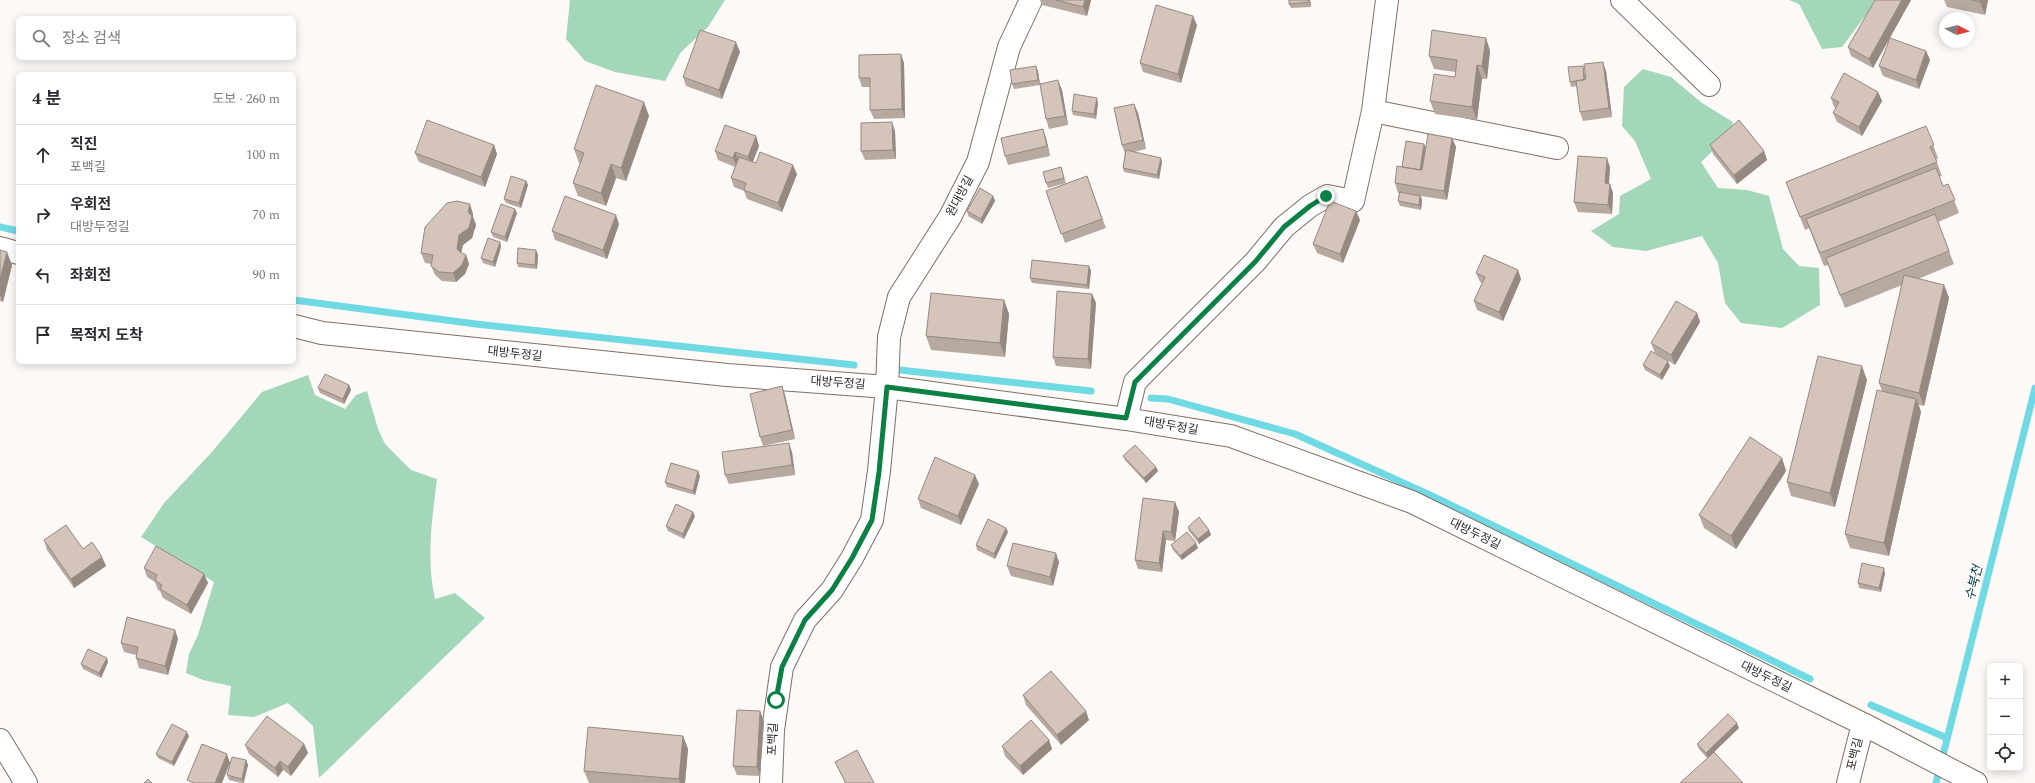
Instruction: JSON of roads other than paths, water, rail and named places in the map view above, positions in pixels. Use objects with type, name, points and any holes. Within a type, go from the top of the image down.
[{"type":"street","name":"원대방길","points":[[887,387],[889,337],[899,297],[950,217],[978,162],[1009,47],[1031,0]]},
{"type":"street","points":[[1126,418],[1135,382],[1250,268],[1284,227],[1310,206],[1326,196],[1353,201],[1373,111],[1387,0]]},
{"type":"street","points":[[1622,0],[1710,85]]},
{"type":"street","points":[[1373,111],[1557,148]]},
{"type":"street","points":[[0,248],[16,252]]},
{"type":"street","name":"대방두정길","points":[[296,327],[322,334],[666,369],[887,387],[1126,418],[1231,436],[1412,502],[1863,724],[1976,783]]},
{"type":"street","name":"포백길","points":[[771,783],[773,730],[782,667],[805,620],[832,590],[852,558],[872,520],[879,472],[887,387]]},
{"type":"street","name":"포백길","points":[[1848,783],[1863,724]]},
{"type":"street","points":[[0,740],[26,783]]},
{"type":"waterway","points":[[0,227],[16,231]]},
{"type":"waterway","points":[[296,300],[476,324],[854,365]]},
{"type":"waterway","points":[[900,370],[1091,391]]},
{"type":"waterway","name":"수북천","points":[[1936,783],[2035,388]]},
{"type":"waterway","points":[[1151,398],[1168,399],[1295,434],[1430,495],[1810,679]]},
{"type":"waterway","points":[[1871,705],[1947,738]]}]
